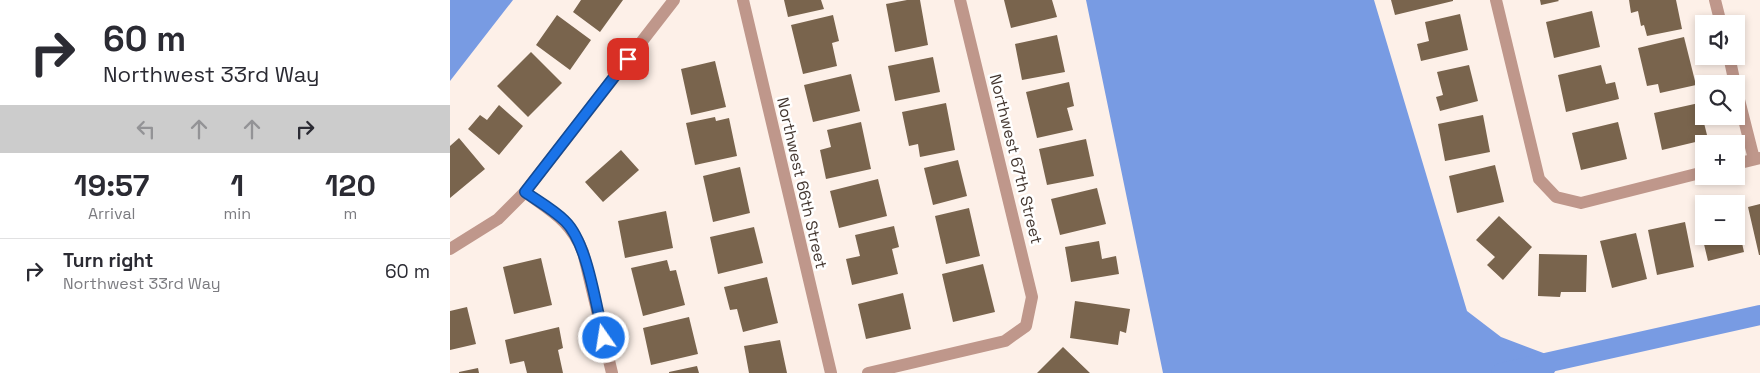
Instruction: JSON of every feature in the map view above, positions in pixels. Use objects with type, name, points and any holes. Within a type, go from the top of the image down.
[{"type":"street","points":[[450,249],[498,219],[525,192],[674,0]]},
{"type":"street","name":"Northwest 66th Street","points":[[742,0],[830,373]]},
{"type":"street","name":"Northwest 67th Street","points":[[868,373],[1005,340],[1026,326],[1032,297],[960,0]]},
{"type":"street","points":[[1496,0],[1540,178],[1556,197],[1581,203],[1695,174]]},
{"type":"street","points":[[1715,0],[1719,15]]},
{"type":"street","points":[[1745,118],[1757,159]]},
{"type":"street","points":[[525,192],[565,221],[576,234],[583,252],[612,373]]},
{"type":"water","points":[[450,0],[513,0],[450,81]]},
{"type":"water","points":[[1086,0],[1374,0],[1467,311],[1501,337],[1562,360],[1554,373],[1163,373]]},
{"type":"building","points":[[581,0],[623,0],[600,32],[573,12]]},
{"type":"building","points":[[784,0],[821,0],[824,9],[788,17]]},
{"type":"building","points":[[907,0],[920,0],[928,45],[895,52],[886,4]]},
{"type":"building","points":[[1004,0],[1052,0],[1057,17],[1011,28]]},
{"type":"building","points":[[1391,0],[1453,0],[1453,1],[1395,15]]},
{"type":"building","points":[[1540,0],[1558,0],[1559,1],[1541,5]]},
{"type":"building","points":[[1629,0],[1676,0],[1682,29],[1647,36],[1644,25],[1641,26],[1638,11],[1631,13]]},
{"type":"building","points":[[1592,11],[1600,47],[1554,58],[1546,22]]},
{"type":"building","points":[[1460,14],[1468,50],[1421,61],[1417,44],[1429,41],[1425,22]]},
{"type":"building","points":[[557,15],[591,40],[570,70],[536,45]]},
{"type":"building","points":[[833,15],[839,41],[832,43],[837,66],[803,74],[791,25]]},
{"type":"building","points":[[1057,35],[1065,72],[1022,80],[1015,44]]},
{"type":"building","points":[[1684,37],[1695,85],[1660,93],[1658,84],[1647,86],[1638,48]]},
{"type":"building","points":[[531,52],[562,83],[528,117],[497,86]]},
{"type":"building","points":[[933,57],[940,92],[895,101],[888,66]]},
{"type":"building","points":[[715,61],[726,107],[691,115],[681,69]]},
{"type":"building","points":[[1469,65],[1478,101],[1440,111],[1436,97],[1443,95],[1437,72]]},
{"type":"building","points":[[1601,65],[1606,84],[1615,82],[1619,99],[1566,112],[1558,75]]},
{"type":"building","points":[[851,74],[860,111],[813,122],[804,85]]},
{"type":"building","points":[[1069,82],[1074,106],[1067,108],[1073,130],[1037,138],[1026,92]]},
{"type":"building","points":[[946,103],[955,150],[920,157],[918,144],[909,146],[902,112]]},
{"type":"building","points":[[1695,104],[1695,125],[1704,125],[1707,135],[1695,135],[1695,142],[1662,150],[1654,113]]},
{"type":"building","points":[[499,105],[523,126],[499,155],[468,129],[480,115],[487,120]]},
{"type":"building","points":[[1483,115],[1490,152],[1445,161],[1438,124]]},
{"type":"building","points":[[715,117],[716,121],[729,118],[737,156],[695,165],[686,123]]},
{"type":"building","points":[[861,122],[871,169],[826,179],[820,150],[831,147],[827,130]]},
{"type":"building","points":[[1618,122],[1627,159],[1581,170],[1572,133]]},
{"type":"building","points":[[459,138],[485,169],[450,198],[450,146]]},
{"type":"building","points":[[1086,139],[1094,176],[1047,185],[1039,149]]},
{"type":"building","points":[[621,150],[639,170],[603,202],[585,182]]},
{"type":"building","points":[[958,160],[967,196],[933,205],[924,168]]},
{"type":"building","points":[[1495,165],[1504,202],[1457,213],[1449,176]]},
{"type":"building","points":[[740,167],[750,213],[713,222],[703,176]]},
{"type":"building","points":[[878,179],[887,216],[839,228],[830,191]]},
{"type":"building","points":[[1097,188],[1106,224],[1060,235],[1051,199]]},
{"type":"building","points":[[1760,204],[1760,255],[1759,255],[1748,207]]},
{"type":"building","points":[[969,208],[980,256],[946,264],[935,216]]},
{"type":"building","points":[[666,211],[673,248],[625,258],[618,221]]},
{"type":"building","points":[[1499,216],[1532,247],[1503,280],[1487,265],[1495,257],[1476,240]]},
{"type":"building","points":[[1685,222],[1694,267],[1657,275],[1648,230]]},
{"type":"building","points":[[894,226],[899,247],[892,249],[898,274],[852,285],[846,259],[860,256],[855,235]]},
{"type":"building","points":[[754,227],[763,263],[718,274],[710,237]]},
{"type":"building","points":[[1636,233],[1647,279],[1612,288],[1600,241]]},
{"type":"building","points":[[1099,241],[1102,259],[1116,256],[1119,274],[1071,282],[1065,247]]},
{"type":"building","points":[[1704,245],[1742,245],[1744,252],[1708,261]]},
{"type":"building","points":[[1539,254],[1587,255],[1586,292],[1561,292],[1560,297],[1538,296]]},
{"type":"building","points":[[541,258],[552,305],[514,314],[503,267]]},
{"type":"building","points":[[667,260],[670,271],[676,270],[685,305],[643,316],[631,268]]},
{"type":"building","points":[[983,264],[995,312],[953,322],[942,274]]},
{"type":"building","points":[[767,277],[778,323],[743,332],[737,309],[730,310],[724,287]]},
{"type":"building","points":[[903,293],[911,329],[866,339],[858,304]]},
{"type":"building","points":[[1075,301],[1130,309],[1126,333],[1120,331],[1118,345],[1070,338]]},
{"type":"building","points":[[467,307],[476,344],[450,350],[450,311]]},
{"type":"building","points":[[689,317],[698,354],[651,365],[643,328]]},
{"type":"building","points":[[559,327],[563,348],[558,350],[563,373],[527,373],[524,361],[510,364],[505,340]]},
{"type":"building","points":[[780,340],[787,373],[749,373],[744,346]]},
{"type":"building","points":[[1063,347],[1090,373],[1037,373]]},
{"type":"building","points":[[697,366],[699,373],[669,373],[669,372]]},
{"type":"building","points":[[478,368],[479,373],[459,373],[459,372]]},
{"type":"waterway","points":[[1501,373],[1760,315]]},
{"type":"route","points":[[604,338],[583,252],[576,234],[565,221],[525,192],[628,59]]}]
